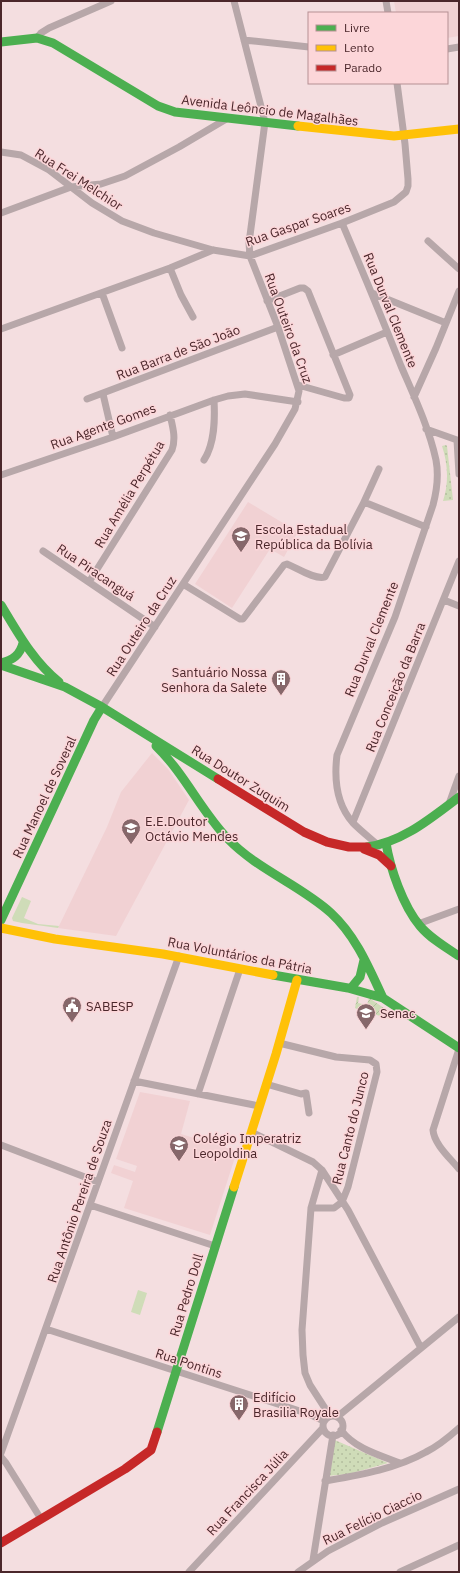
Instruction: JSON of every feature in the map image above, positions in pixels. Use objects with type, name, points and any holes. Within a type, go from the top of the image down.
[{"type":"main road","name":"Avenida Leôncio de Magalhães","points":[[1,42],[37,38],[53,44],[146,99],[167,110],[185,114],[378,135],[404,136],[459,128]]},
{"type":"main road","points":[[1,605],[36,662],[65,687]]},
{"type":"main road","points":[[1,664],[15,659],[20,653],[23,643]]},
{"type":"main road","name":"Rua Doutor Zuquim","points":[[1,664],[65,687],[102,707],[314,838],[336,846],[352,849],[382,845],[409,832],[459,797]]},
{"type":"main road","name":"Rua Manoel de Soveral","points":[[1,920],[94,720],[102,707]]},
{"type":"main road","points":[[152,738],[154,744],[172,762],[227,839],[242,854],[315,900],[332,914],[349,933],[383,998]]},
{"type":"main road","points":[[382,845],[387,853],[391,866],[418,924],[434,939],[459,956]]},
{"type":"main road","points":[[364,848],[379,855],[391,866]]},
{"type":"main road","name":"Rua Voluntários da Pátria","points":[[1,928],[30,935],[179,956],[297,980],[351,988],[374,994],[383,998],[459,1049]]},
{"type":"main road","points":[[351,988],[360,977],[364,960]]},
{"type":"main road","name":"Rua Pedro Doll","points":[[1,1544],[124,1469],[148,1453],[150,1450],[279,1043],[297,980]]},
{"type":"street","points":[[37,38],[41,33],[49,28],[110,1]]},
{"type":"street","name":"Rua Outeiro da Cruz","points":[[102,707],[275,444],[292,416],[298,402],[298,385],[278,327],[250,256],[249,243],[265,122],[234,1]]},
{"type":"street","points":[[386,1],[388,12]]},
{"type":"street","points":[[244,40],[308,47]]},
{"type":"street","points":[[448,49],[459,47]]},
{"type":"street","name":"Rua Gaspar Soares","points":[[213,250],[250,256],[342,223],[394,202],[406,192],[408,178],[397,84]]},
{"type":"street","points":[[1,213],[71,187],[101,184],[125,176],[172,151],[228,118]]},
{"type":"street","name":"Rua Frei Melchior","points":[[1,152],[21,155],[49,170],[102,210],[122,221],[154,233],[213,250]]},
{"type":"street","name":"Rua Durval Clemente","points":[[342,223],[414,397],[436,460],[438,476],[437,490],[426,527],[395,617],[337,755],[335,770],[336,786],[340,802],[353,822],[382,845]]},
{"type":"street","points":[[428,241],[459,269]]},
{"type":"street","points":[[1,329],[170,268],[213,250]]},
{"type":"street","points":[[170,268],[181,296],[193,317]]},
{"type":"street","points":[[267,301],[300,288],[306,289],[350,394],[349,398],[344,398],[298,385]]},
{"type":"street","points":[[414,397],[459,292]]},
{"type":"street","points":[[102,293],[122,348]]},
{"type":"street","points":[[372,293],[446,323]]},
{"type":"street","name":"Rua Barra de São João","points":[[87,399],[278,327]]},
{"type":"street","points":[[333,355],[387,332]]},
{"type":"street","points":[[103,394],[113,437]]},
{"type":"street","name":"Rua Agente Gomes","points":[[1,475],[113,437],[170,415],[233,395],[245,394],[298,402]]},
{"type":"street","points":[[204,460],[213,436],[214,400]]},
{"type":"street","name":"Rua Amélia Perpétua","points":[[89,582],[172,450],[175,435],[170,415]]},
{"type":"street","points":[[426,429],[442,436],[458,440],[459,474]]},
{"type":"street","points":[[183,584],[240,619],[243,619],[284,565],[287,564],[315,576],[322,578],[325,577],[364,502],[379,469]]},
{"type":"street","points":[[364,502],[426,527]]},
{"type":"street","name":"Rua Piracanguá","points":[[43,551],[155,627]]},
{"type":"street","name":"Rua Conceição da Barra","points":[[353,822],[459,561]]},
{"type":"street","points":[[444,600],[459,606]]},
{"type":"street","points":[[450,804],[459,776]]},
{"type":"street","points":[[418,924],[459,909]]},
{"type":"street","name":"Rua Antônio Pereira de Souza","points":[[1,1453],[179,956]]},
{"type":"street","points":[[198,1094],[240,969]]},
{"type":"street","name":"Rua Canto do Junco","points":[[279,1043],[336,1057],[370,1060],[376,1064],[377,1072],[348,1187],[342,1202]]},
{"type":"street","points":[[459,1049],[433,1130],[435,1138],[459,1168]]},
{"type":"street","points":[[134,1081],[259,1106]]},
{"type":"street","points":[[266,1084],[301,1094],[306,1092],[309,1113]]},
{"type":"street","points":[[251,1132],[313,1162],[322,1170],[342,1202],[421,1348]]},
{"type":"street","points":[[1,1146],[98,1182]]},
{"type":"street","points":[[322,1170],[311,1208],[302,1330],[303,1355],[305,1373],[329,1421],[328,1434],[333,1436]]},
{"type":"street","points":[[311,1208],[332,1208],[342,1202]]},
{"type":"street","points":[[90,1205],[215,1246]]},
{"type":"street","name":"Rua Francisca Júlia","points":[[189,1572],[329,1421],[459,1317]]},
{"type":"street","name":"Rua Pontins","points":[[46,1329],[329,1421]]},
{"type":"street","points":[[329,1421],[341,1422],[341,1430],[348,1439],[356,1444],[400,1463]]},
{"type":"street","points":[[325,1481],[351,1476],[400,1463],[426,1452],[441,1443],[459,1428]]},
{"type":"street","points":[[333,1436],[338,1434],[341,1430]]},
{"type":"street","points":[[313,1560],[333,1436]]},
{"type":"street","points":[[1,1457],[41,1519]]},
{"type":"street","name":"Rua Felício Ciaccio","points":[[298,1572],[313,1560],[382,1523],[459,1489]]},
{"type":"street","points":[[400,1572],[459,1544]]},
{"type":"shaded area","points":[[394,1],[459,1],[459,36],[448,38],[448,12],[396,12]]},
{"type":"shaded area","name":"Escola Estadual República da Bolívia","points":[[248,502],[298,532],[284,557],[270,549],[232,608],[195,584]]},
{"type":"shaded area","name":"E.E.Doutor Octávio Mendes","points":[[152,753],[168,769],[189,800],[116,936],[58,928],[107,827],[121,792]]},
{"type":"shaded area","name":"Colégio Imperatriz Leopoldina","points":[[140,1092],[190,1101],[181,1134],[237,1151],[210,1235],[124,1208],[133,1181],[111,1173],[114,1165],[135,1172],[137,1166],[116,1159]]},
{"type":"green space","points":[[446,445],[453,500],[443,501],[447,474],[446,460],[442,446]]},
{"type":"green space","points":[[22,897],[31,901],[24,918],[38,924],[59,926],[58,928],[13,921],[12,918]]},
{"type":"green space","points":[[357,997],[359,997],[358,1003],[367,1005],[369,998],[393,1014],[390,1019],[357,1009],[355,1008]]},
{"type":"green space","points":[[138,1290],[147,1293],[140,1315],[131,1312]]},
{"type":"green space","points":[[330,1438],[388,1463],[349,1474],[327,1476]]},
{"type":"traffic: fast","points":[[1,42],[37,38],[53,43],[158,106],[175,112],[298,126]]},
{"type":"traffic: fast","points":[[1,605],[34,656],[59,682]]},
{"type":"traffic: fast","points":[[1,663],[18,654],[23,643]]},
{"type":"traffic: fast","points":[[1,665],[65,687],[102,707]]},
{"type":"traffic: fast","points":[[1,920],[94,720],[102,707],[218,779]]},
{"type":"traffic: fast","points":[[156,746],[176,768],[209,817],[228,839],[252,860],[319,903],[340,922],[355,942],[383,998]]},
{"type":"traffic: fast","points":[[367,847],[405,835],[427,821],[459,797]]},
{"type":"traffic: fast","points":[[386,843],[398,886],[414,918],[428,934],[459,956]]},
{"type":"traffic: fast","points":[[351,988],[360,977],[364,960]]},
{"type":"traffic: fast","points":[[273,975],[348,988],[383,998],[459,1048]]},
{"type":"traffic: fast","points":[[157,1432],[234,1187]]},
{"type":"traffic: slow","points":[[298,126],[394,136],[459,129]]},
{"type":"traffic: slow","points":[[1,928],[55,939],[163,954],[273,975]]},
{"type":"traffic: slow","points":[[234,1187],[276,1054],[297,980]]},
{"type":"traffic: jam","points":[[218,779],[304,832],[327,842],[349,847],[367,847]]},
{"type":"traffic: jam","points":[[364,849],[379,855],[391,866]]},
{"type":"traffic: jam","points":[[1,1543],[125,1469],[151,1450],[157,1432]]},
{"type":"place","name":"Escola Estadual República da Bolívia","points":[[241,553]]},
{"type":"place","name":"Santuário Nossa Senhora da Salete","points":[[281,696]]},
{"type":"place","name":"E.E.Doutor Octávio Mendes","points":[[131,845]]},
{"type":"place","name":"SABESP","points":[[72,1023]]},
{"type":"place","name":"Senac","points":[[366,1030]]},
{"type":"place","name":"Colégio Imperatriz Leopoldina","points":[[179,1162]]},
{"type":"place","name":"Edifício Brasilia Royale","points":[[239,1421]]}]
